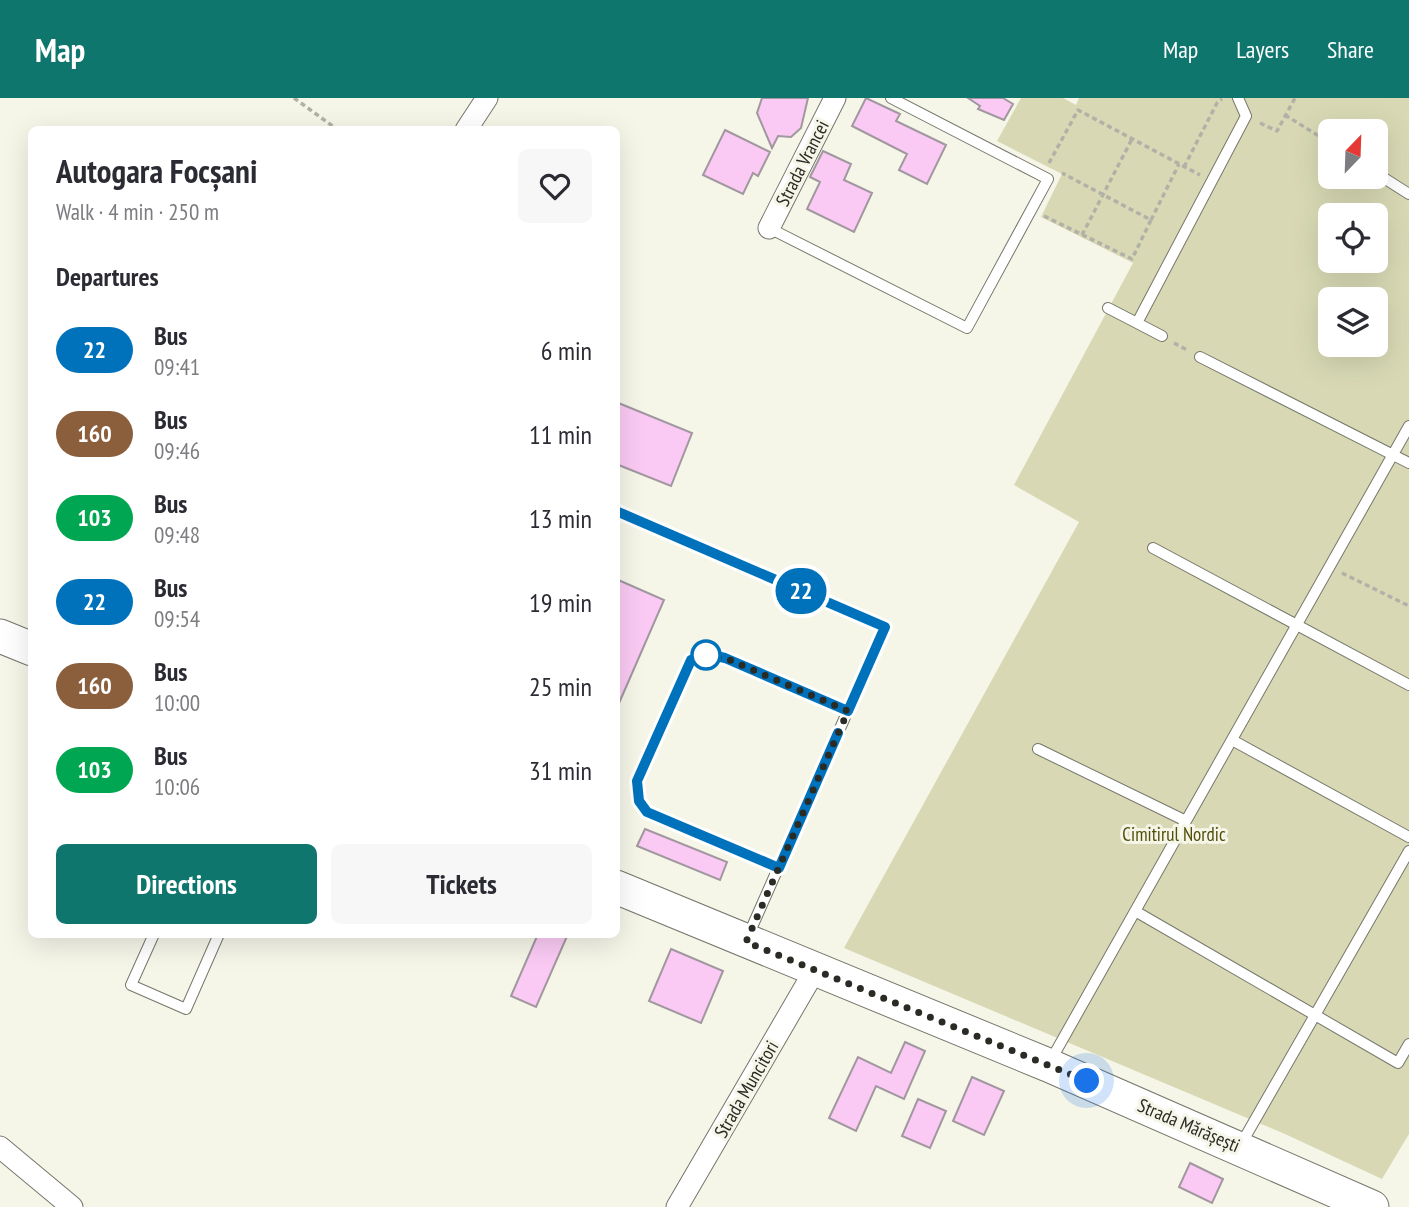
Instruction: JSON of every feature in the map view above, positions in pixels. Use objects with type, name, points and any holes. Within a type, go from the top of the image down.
[{"type":"main road","points":[[0,636],[28,647]]},
{"type":"main road","name":"Strada Mărășești","points":[[620,889],[1048,1065],[1372,1207]]},
{"type":"street","points":[[469,126],[487,98]]},
{"type":"street","name":"Strada Vrancei","points":[[769,228],[835,98]]},
{"type":"street","name":"Strada Muncitori","points":[[677,1207],[815,970]]},
{"type":"street","points":[[0,1147],[72,1207]]},
{"type":"lane","points":[[769,228],[967,328],[1048,180],[891,98]]},
{"type":"lane","points":[[1137,323],[1245,116],[1238,98]]},
{"type":"lane","points":[[1388,181],[1409,194]]},
{"type":"lane","points":[[1108,308],[1162,336]]},
{"type":"lane","points":[[1200,357],[1409,463]]},
{"type":"lane","points":[[1048,1065],[1409,426]]},
{"type":"lane","points":[[620,513],[885,627],[746,942]]},
{"type":"lane","points":[[1153,548],[1409,685]]},
{"type":"lane","points":[[779,868],[647,812],[639,801],[637,781],[691,660],[707,654],[725,658],[848,711]]},
{"type":"lane","points":[[1232,740],[1409,837]]},
{"type":"lane","points":[[1038,750],[1186,821]]},
{"type":"lane","points":[[1240,1147],[1409,851]]},
{"type":"lane","points":[[1135,911],[1398,1063],[1409,1044]]},
{"type":"lane","points":[[152,938],[131,985],[186,1009],[217,938]]},
{"type":"path","points":[[294,98],[332,126]]},
{"type":"path","points":[[1049,206],[1044,217],[1132,259],[1217,103],[1224,98]]},
{"type":"path","points":[[1245,116],[1277,131],[1294,98]]},
{"type":"path","points":[[1151,220],[1048,165],[1078,110],[1211,181]]},
{"type":"path","points":[[1285,115],[1318,136]]},
{"type":"path","points":[[1082,234],[1132,139]]},
{"type":"path","points":[[1060,185],[1065,174]]},
{"type":"path","points":[[1162,336],[1200,357]]},
{"type":"path","points":[[1329,567],[1409,606]]},
{"type":"green space","name":"Cimitirul Nordic","points":[[1021,98],[1063,98],[1076,105],[1079,98],[1409,98],[1409,1134],[1382,1179],[1285,1134],[844,948],[1079,522],[1014,485],[1133,263],[1041,217],[1062,174],[997,141]]},
{"type":"building","points":[[762,98],[808,98],[801,128],[791,137],[778,136],[772,148],[757,113]]},
{"type":"building","points":[[866,98],[900,114],[896,121],[946,145],[927,184],[899,170],[907,154],[852,126]]},
{"type":"building","points":[[968,98],[1003,98],[1013,104],[1004,120],[978,109],[980,106]]},
{"type":"building","points":[[725,130],[770,152],[758,176],[753,173],[743,194],[703,175]]},
{"type":"building","points":[[823,151],[851,164],[844,180],[872,193],[854,232],[807,209],[820,182],[810,177]]},
{"type":"building","points":[[620,404],[692,433],[671,486],[620,466]]},
{"type":"building","points":[[620,581],[664,600],[620,701]]},
{"type":"building","points":[[645,829],[727,862],[720,880],[637,846]]},
{"type":"building","points":[[536,938],[566,938],[536,1007],[511,996]]},
{"type":"building","points":[[671,949],[723,971],[701,1023],[649,1001]]},
{"type":"building","points":[[905,1042],[925,1051],[904,1099],[876,1086],[856,1131],[829,1118],[858,1057],[891,1073]]},
{"type":"building","points":[[972,1077],[1004,1091],[984,1135],[953,1121]]},
{"type":"building","points":[[918,1099],[946,1111],[930,1148],[902,1136]]},
{"type":"building","points":[[1190,1163],[1223,1179],[1212,1203],[1179,1187]]},
{"type":"bus line","name":"22","points":[[620,513],[885,627],[848,711],[725,658],[707,654],[691,660],[637,781],[639,801],[647,812],[779,868],[838,733]]},
{"type":"route","points":[[706,655],[725,658],[848,711],[746,942],[1087,1081]]}]
